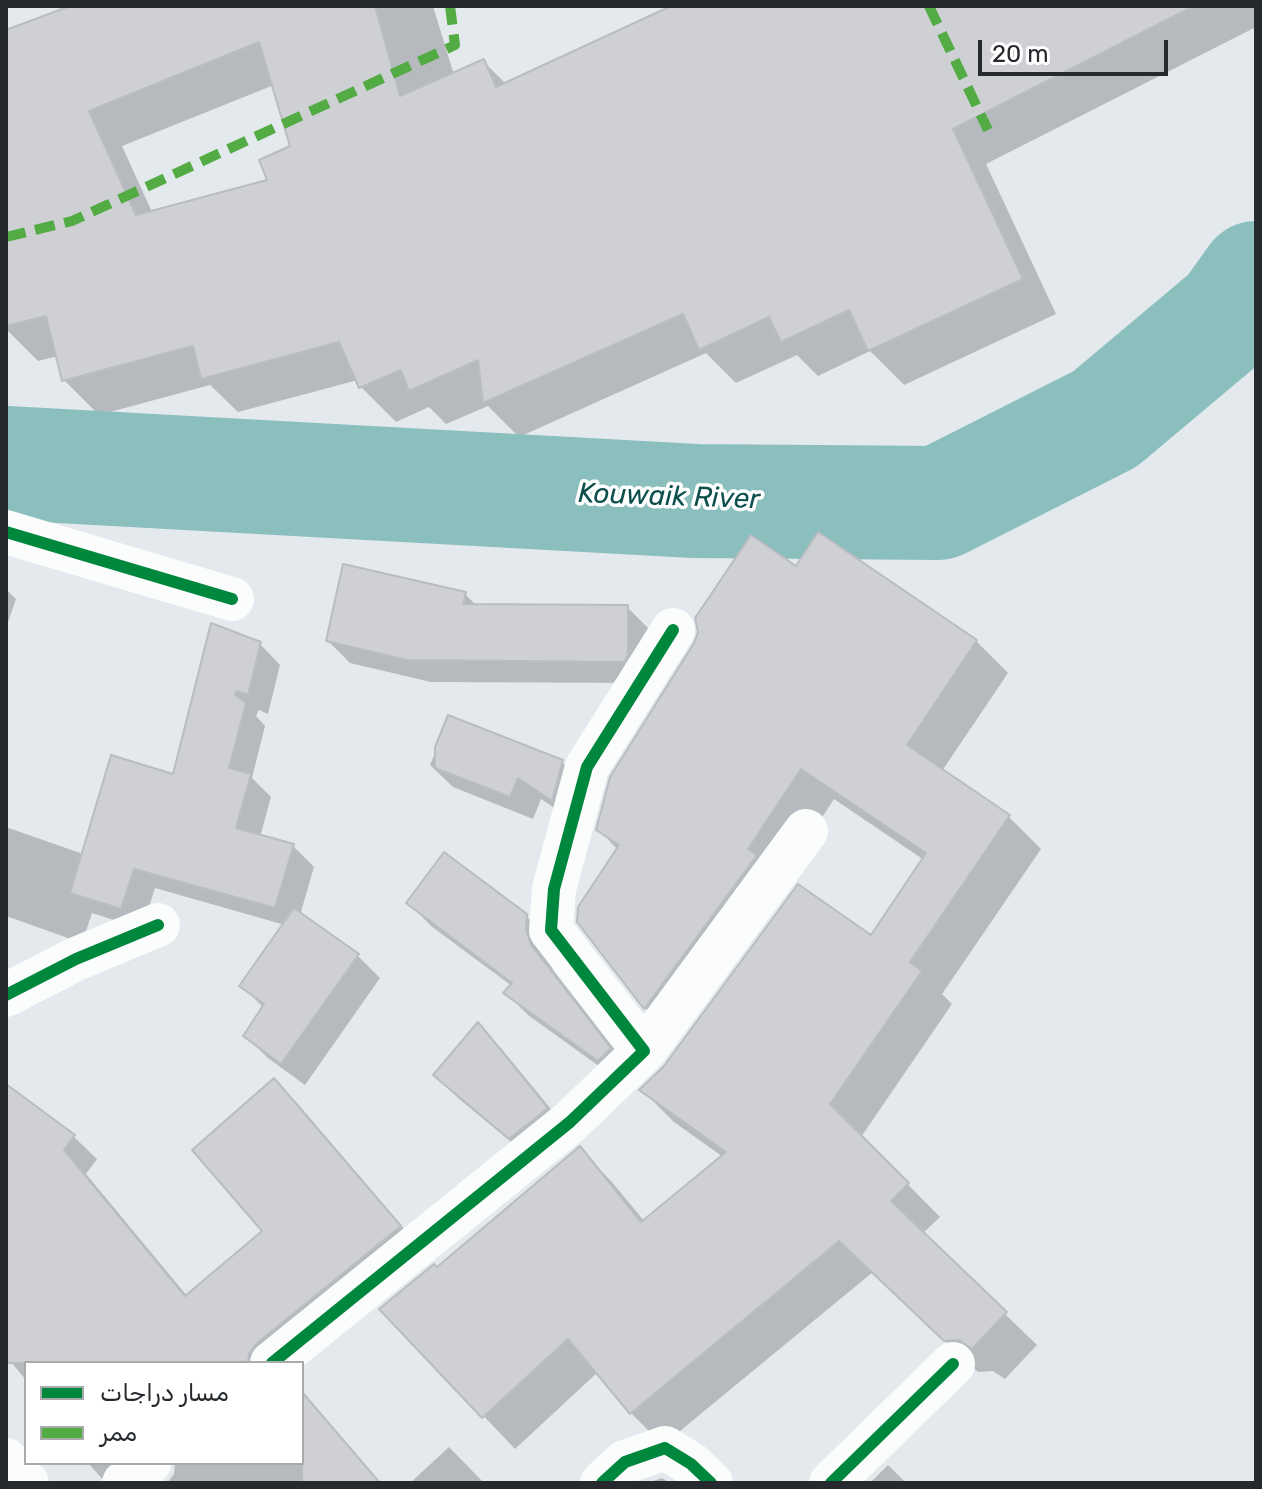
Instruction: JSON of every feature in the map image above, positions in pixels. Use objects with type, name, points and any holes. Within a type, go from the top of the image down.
[{"type":"street","points":[[6,532],[232,599]]},
{"type":"street","points":[[644,1051],[551,930],[554,889],[587,767],[673,630]]},
{"type":"street","points":[[274,1361],[570,1122],[644,1051],[806,831]]},
{"type":"street","points":[[6,995],[76,959],[158,925]]},
{"type":"street","points":[[831,1483],[953,1364]]},
{"type":"street","points":[[602,1483],[625,1462],[665,1448],[691,1464],[711,1483]]},
{"type":"street","points":[[6,1460],[27,1483]]},
{"type":"street","points":[[124,1483],[146,1465]]},
{"type":"building","points":[[70,6],[375,6],[400,96],[484,59],[496,87],[671,6],[1194,6],[953,129],[1023,279],[868,351],[849,310],[781,342],[769,317],[699,350],[683,314],[483,403],[478,360],[409,391],[401,370],[359,388],[339,342],[201,379],[193,346],[62,381],[46,316],[6,326],[6,30]],"holes":[[[259,42],[290,146],[259,160],[267,180],[136,215],[89,111]]]},
{"type":"building","points":[[818,532],[977,640],[907,745],[1010,815],[910,962],[922,971],[830,1104],[909,1183],[891,1201],[1007,1312],[972,1349],[959,1340],[944,1341],[839,1241],[630,1414],[568,1339],[482,1418],[379,1309],[434,1264],[437,1267],[580,1146],[641,1222],[726,1152],[639,1090],[664,1066],[798,884],[871,935],[926,853],[801,769],[748,849],[757,855],[644,1009],[577,922],[578,907],[619,845],[596,830],[610,777],[694,643],[698,632],[695,618],[751,535],[796,566]]},
{"type":"building","points":[[343,564],[466,592],[463,604],[628,605],[628,655],[624,662],[407,660],[326,641]]},
{"type":"building","points":[[211,623],[261,642],[248,695],[237,691],[235,695],[246,703],[229,768],[251,774],[236,828],[294,844],[275,908],[134,869],[121,909],[70,893],[111,755],[173,774]]},
{"type":"building","points":[[448,715],[563,760],[552,801],[518,778],[510,797],[435,768],[435,747]]},
{"type":"building","points":[[444,852],[527,914],[526,929],[531,945],[611,1048],[598,1061],[503,993],[512,983],[406,903]]},
{"type":"building","points":[[294,908],[359,954],[281,1064],[243,1036],[264,1004],[239,986]]},
{"type":"building","points":[[478,1022],[548,1108],[509,1139],[433,1075]]},
{"type":"building","points":[[274,1078],[401,1226],[256,1344],[249,1353],[248,1361],[6,1363],[6,1084],[75,1135],[64,1150],[185,1296],[262,1231],[192,1150]]},
{"type":"building","points":[[304,1394],[380,1483],[302,1483],[304,1465]]},
{"type":"waterway","name":"Kouwaik River","points":[[6,463],[695,501],[939,503],[1105,419],[1231,313],[1256,278]]},
{"type":"marked path","points":[[6,237],[72,221],[455,45],[450,6]]},
{"type":"marked path","points":[[929,6],[988,130]]},
{"type":"cycle path","points":[[6,532],[232,599]]},
{"type":"cycle path","points":[[274,1361],[570,1122],[644,1051],[551,930],[554,889],[587,767],[673,630]]},
{"type":"cycle path","points":[[6,995],[76,959],[158,925]]},
{"type":"cycle path","points":[[831,1483],[953,1364]]},
{"type":"cycle path","points":[[602,1483],[625,1462],[665,1448],[691,1464],[711,1483]]}]
